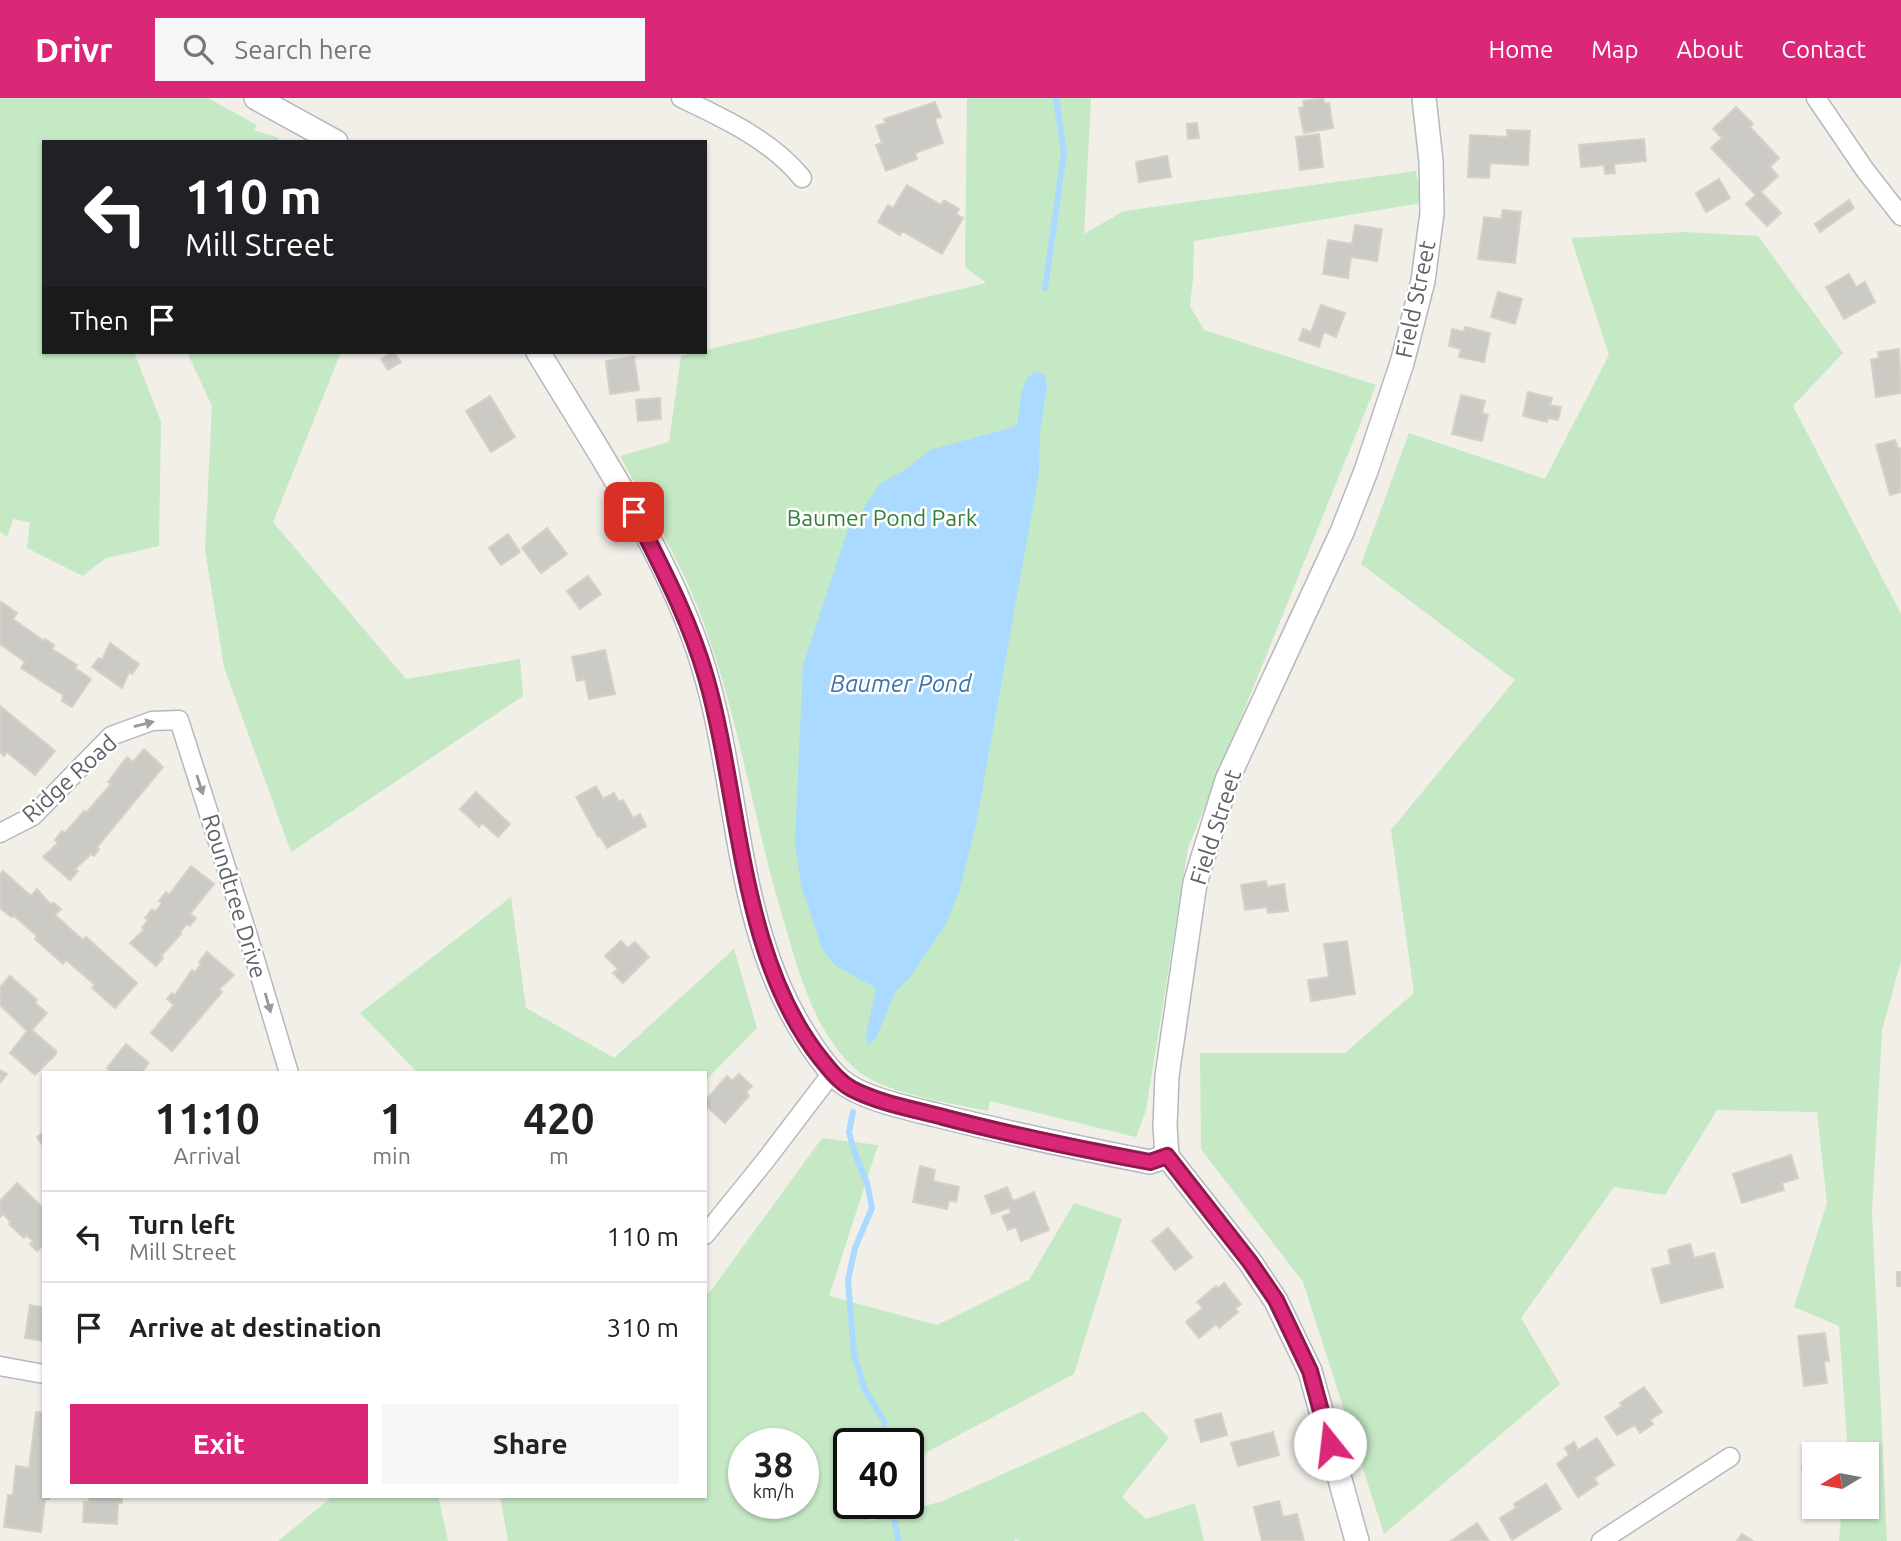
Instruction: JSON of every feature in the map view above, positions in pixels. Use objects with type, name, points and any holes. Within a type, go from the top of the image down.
[{"type":"street","points":[[256,98],[333,140]]},
{"type":"street","points":[[681,98],[717,115],[775,149],[802,178]]},
{"type":"street","name":"Field Street","points":[[1167,1156],[1167,1076],[1195,883],[1227,780],[1342,532],[1366,471],[1402,363],[1422,286],[1432,213],[1431,161],[1424,98]]},
{"type":"street","points":[[1816,98],[1865,170],[1901,215]]},
{"type":"street","points":[[539,354],[634,512],[693,635],[717,716],[742,855],[764,944],[797,1024],[832,1073],[852,1088],[914,1109],[1041,1141],[1150,1162],[1167,1156],[1250,1262],[1276,1300],[1310,1371],[1357,1541]]},
{"type":"street","name":"Ridge Road","points":[[0,833],[33,816],[111,736],[152,721],[179,720]]},
{"type":"street","name":"Roundtree Drive","points":[[179,720],[288,1071]]},
{"type":"street","points":[[707,1233],[832,1073]]},
{"type":"street","points":[[0,1366],[42,1374]]},
{"type":"street","points":[[1601,1541],[1730,1457]]},
{"type":"green space","points":[[0,98],[208,98],[257,125],[254,130],[279,138],[42,140],[42,354],[135,354],[161,422],[159,546],[106,558],[83,576],[27,548],[30,522],[13,519],[7,537],[0,532]]},
{"type":"green space","name":"Baumer Pond Park","points":[[967,98],[1091,98],[1084,234],[1124,211],[1416,171],[1421,203],[1194,241],[1190,306],[1204,330],[1376,385],[1188,848],[1146,1110],[1136,1137],[990,1101],[988,1111],[916,1096],[865,1076],[839,1052],[818,1019],[796,963],[726,693],[702,618],[674,556],[620,456],[669,442],[681,356],[707,354],[707,350],[986,283],[965,267]]},
{"type":"green space","points":[[1685,232],[1758,236],[1843,353],[1793,406],[1901,614],[1901,961],[1882,1030],[1872,1213],[1887,1541],[1839,1541],[1841,1519],[1880,1519],[1880,1442],[1847,1442],[1839,1326],[1794,1307],[1827,1203],[1817,1112],[1717,1110],[1665,1195],[1614,1187],[1521,1318],[1560,1384],[1384,1534],[1303,1282],[1201,1149],[1200,1053],[1345,1053],[1414,993],[1391,830],[1515,680],[1361,564],[1409,433],[1545,479],[1609,355],[1571,238]]},
{"type":"green space","points":[[188,354],[340,354],[273,522],[406,679],[520,659],[523,696],[291,852],[224,667],[205,550],[212,406]]},
{"type":"green space","points":[[511,897],[526,1008],[614,1058],[734,949],[757,1028],[707,1079],[707,1071],[416,1071],[360,1013]]},
{"type":"green space","points":[[822,1138],[878,1145],[829,1296],[937,1325],[1029,1280],[1074,1203],[1122,1219],[1074,1374],[924,1454],[924,1428],[833,1428],[833,1519],[924,1519],[924,1506],[943,1501],[1143,1411],[1169,1438],[1122,1497],[1146,1519],[1195,1503],[1204,1541],[508,1541],[500,1498],[707,1498],[707,1293]]},
{"type":"green space","points":[[331,1498],[438,1498],[448,1541],[278,1541]]},
{"type":"water","name":"Baumer Pond","points":[[1038,372],[1045,375],[1047,386],[1040,432],[1039,473],[976,825],[959,892],[946,924],[911,976],[895,992],[876,1038],[868,1045],[866,1035],[876,988],[836,966],[823,951],[801,886],[795,841],[803,665],[847,532],[880,484],[906,469],[930,450],[1017,426],[1024,386],[1032,374]]},
{"type":"building","points":[[1323,98],[1325,104],[1329,103],[1333,128],[1304,133],[1299,108],[1304,107],[1303,101]]},
{"type":"building","points":[[935,102],[941,117],[935,119],[943,143],[915,153],[917,159],[886,171],[876,145],[882,143],[876,126],[886,123],[884,119]]},
{"type":"building","points":[[1736,107],[1753,124],[1750,127],[1779,158],[1770,167],[1778,176],[1761,192],[1781,213],[1767,226],[1746,204],[1756,195],[1711,148],[1722,138],[1713,129]]},
{"type":"building","points":[[1197,123],[1199,138],[1188,139],[1187,124]]},
{"type":"building","points":[[1507,130],[1530,131],[1528,165],[1490,163],[1489,178],[1468,177],[1470,135],[1507,137]]},
{"type":"building","points":[[1319,134],[1323,167],[1300,170],[1296,137]]},
{"type":"building","points":[[1644,139],[1646,161],[1614,164],[1615,173],[1605,174],[1604,165],[1581,167],[1579,145]]},
{"type":"building","points":[[1167,156],[1171,177],[1139,182],[1136,162]]},
{"type":"building","points":[[1719,179],[1730,198],[1706,212],[1696,193]]},
{"type":"building","points":[[907,185],[941,205],[944,200],[959,209],[956,214],[963,218],[942,254],[902,231],[900,235],[878,222],[888,205],[893,208]]},
{"type":"building","points":[[1849,200],[1854,208],[1820,232],[1815,224]]},
{"type":"building","points":[[1503,210],[1521,212],[1515,263],[1478,259],[1484,217],[1501,219]]},
{"type":"building","points":[[1355,225],[1382,229],[1377,261],[1351,257],[1348,278],[1323,274],[1328,240],[1352,244]]},
{"type":"building","points":[[1849,274],[1856,287],[1865,282],[1875,302],[1844,319],[1826,287]]},
{"type":"building","points":[[1498,292],[1522,299],[1515,324],[1491,317]]},
{"type":"building","points":[[1321,305],[1345,313],[1336,337],[1324,332],[1319,347],[1299,340],[1303,329],[1311,332]]},
{"type":"building","points":[[1465,327],[1490,333],[1484,362],[1459,357],[1461,349],[1449,346],[1452,329],[1464,332]]},
{"type":"building","points":[[1899,349],[1901,393],[1876,397],[1871,360],[1879,358],[1878,352]]},
{"type":"building","points":[[395,354],[401,362],[388,370],[381,359]]},
{"type":"building","points":[[634,357],[639,390],[610,394],[606,361]]},
{"type":"building","points":[[1528,392],[1552,398],[1550,405],[1561,407],[1558,420],[1548,418],[1547,422],[1523,416]]},
{"type":"building","points":[[1461,395],[1485,401],[1482,413],[1488,415],[1482,441],[1452,434]]},
{"type":"building","points":[[490,396],[515,437],[491,452],[466,411]]},
{"type":"building","points":[[660,398],[661,419],[638,421],[636,400]]},
{"type":"building","points":[[1895,440],[1898,449],[1901,448],[1901,492],[1890,495],[1876,445]]},
{"type":"building","points":[[547,528],[567,554],[541,573],[522,548]]},
{"type":"building","points":[[508,534],[520,552],[501,565],[489,548]]},
{"type":"building","points":[[588,576],[601,594],[580,609],[567,591]]},
{"type":"building","points":[[0,601],[17,613],[13,619],[54,645],[52,649],[77,665],[75,668],[91,679],[72,707],[62,701],[63,695],[21,668],[25,662],[0,644]]},
{"type":"building","points":[[110,643],[139,664],[132,674],[129,672],[122,688],[92,667],[99,658],[102,660]]},
{"type":"building","points":[[605,650],[615,694],[589,699],[585,679],[577,681],[572,657]]},
{"type":"building","points":[[0,706],[55,751],[35,775],[7,752],[4,756],[0,752]]},
{"type":"building","points":[[144,749],[163,767],[97,847],[99,849],[94,856],[91,854],[75,869],[78,871],[70,880],[43,857],[58,843],[55,840],[62,831],[65,833],[84,811],[86,813],[111,784],[108,782],[127,757],[133,762]]},
{"type":"building","points":[[596,786],[603,799],[614,793],[619,802],[623,800],[633,818],[640,814],[646,826],[607,848],[576,797]]},
{"type":"building","points":[[476,792],[510,824],[498,837],[482,823],[479,827],[460,809]]},
{"type":"building","points":[[191,866],[214,884],[190,914],[196,918],[180,932],[156,966],[130,943],[144,930],[142,928],[148,920],[145,918],[152,909],[155,912],[166,892],[169,895]]},
{"type":"building","points":[[3,871],[31,896],[37,889],[50,904],[54,903],[61,909],[55,915],[83,940],[86,937],[137,983],[115,1008],[92,988],[95,985],[66,960],[63,964],[35,939],[37,936],[0,908],[0,875]]},
{"type":"building","points":[[1266,881],[1267,887],[1284,884],[1288,911],[1268,913],[1267,907],[1245,910],[1241,885]]},
{"type":"building","points":[[621,941],[628,948],[635,942],[649,957],[623,983],[613,973],[618,969],[605,956]]},
{"type":"building","points":[[1347,941],[1355,994],[1311,1001],[1308,980],[1329,977],[1324,944]]},
{"type":"building","points":[[207,952],[234,975],[219,989],[222,992],[172,1051],[151,1033],[174,1005],[167,999],[172,993],[175,995],[192,970],[195,972]]},
{"type":"building","points":[[10,976],[37,1000],[35,1003],[47,1013],[32,1030],[56,1051],[56,1054],[35,1075],[10,1053],[27,1031],[0,1005],[0,987]]},
{"type":"building","points":[[126,1044],[149,1063],[143,1071],[108,1071],[107,1068]]},
{"type":"building","points":[[0,1070],[7,1074],[0,1083]]},
{"type":"building","points":[[739,1074],[752,1086],[746,1092],[749,1096],[725,1123],[707,1107],[707,1099],[727,1076],[732,1081]]},
{"type":"building","points":[[1791,1155],[1798,1178],[1782,1183],[1784,1190],[1742,1203],[1733,1174]]},
{"type":"building","points":[[920,1166],[935,1170],[933,1181],[959,1187],[956,1202],[949,1200],[947,1209],[913,1202]]},
{"type":"building","points":[[17,1183],[42,1207],[42,1246],[37,1251],[30,1244],[33,1241],[26,1235],[24,1238],[3,1214],[0,1217],[0,1201]]},
{"type":"building","points":[[1007,1187],[1013,1201],[1034,1192],[1049,1230],[1021,1241],[1016,1227],[1008,1230],[1002,1216],[1011,1213],[1009,1208],[992,1214],[985,1196]]},
{"type":"building","points":[[1168,1228],[1192,1257],[1175,1270],[1152,1241]]},
{"type":"building","points":[[1690,1244],[1694,1258],[1714,1253],[1723,1287],[1661,1303],[1652,1269],[1671,1264],[1668,1250]]},
{"type":"building","points":[[1897,1272],[1901,1272],[1901,1286],[1897,1286]]},
{"type":"building","points":[[1224,1283],[1241,1304],[1235,1309],[1238,1312],[1219,1328],[1216,1324],[1199,1338],[1186,1322],[1203,1308],[1197,1302],[1216,1286],[1219,1288]]},
{"type":"building","points":[[30,1305],[42,1307],[42,1341],[25,1338]]},
{"type":"building","points":[[1825,1333],[1829,1361],[1824,1361],[1827,1383],[1804,1386],[1798,1336]]},
{"type":"building","points":[[1644,1387],[1662,1412],[1650,1420],[1653,1424],[1640,1433],[1635,1425],[1617,1435],[1605,1417]]},
{"type":"building","points":[[36,1412],[42,1413],[42,1498],[49,1499],[45,1499],[41,1532],[4,1527],[8,1495],[13,1495],[16,1466],[29,1468]]},
{"type":"building","points":[[1221,1413],[1227,1435],[1201,1442],[1195,1420]]},
{"type":"building","points":[[1273,1432],[1279,1455],[1238,1466],[1231,1443]]},
{"type":"building","points":[[1597,1438],[1614,1465],[1594,1478],[1598,1484],[1578,1497],[1557,1464],[1569,1455],[1565,1448],[1574,1442],[1578,1450]]},
{"type":"building","points":[[1546,1484],[1561,1509],[1512,1540],[1500,1518],[1516,1508],[1514,1504]]},
{"type":"building","points":[[89,1498],[122,1498],[122,1503],[118,1503],[117,1524],[83,1522],[84,1502],[89,1502]]},
{"type":"building","points":[[1279,1501],[1283,1517],[1297,1514],[1304,1541],[1262,1541],[1254,1507]]},
{"type":"building","points":[[1477,1523],[1489,1541],[1451,1541]]},
{"type":"building","points":[[1742,1534],[1753,1541],[1737,1541]]},
{"type":"waterway","points":[[1045,288],[1064,153],[1056,98]]},
{"type":"waterway","points":[[853,1112],[849,1132],[867,1183],[872,1208],[855,1248],[848,1280],[854,1355],[865,1390],[884,1421],[884,1428]]},
{"type":"waterway","points":[[895,1519],[898,1541]]},
{"type":"route","points":[[634,512],[693,635],[717,716],[742,855],[764,944],[797,1024],[814,1050],[832,1073],[852,1088],[914,1109],[1041,1141],[1150,1162],[1167,1156],[1250,1262],[1276,1300],[1310,1371],[1330,1444]]}]
